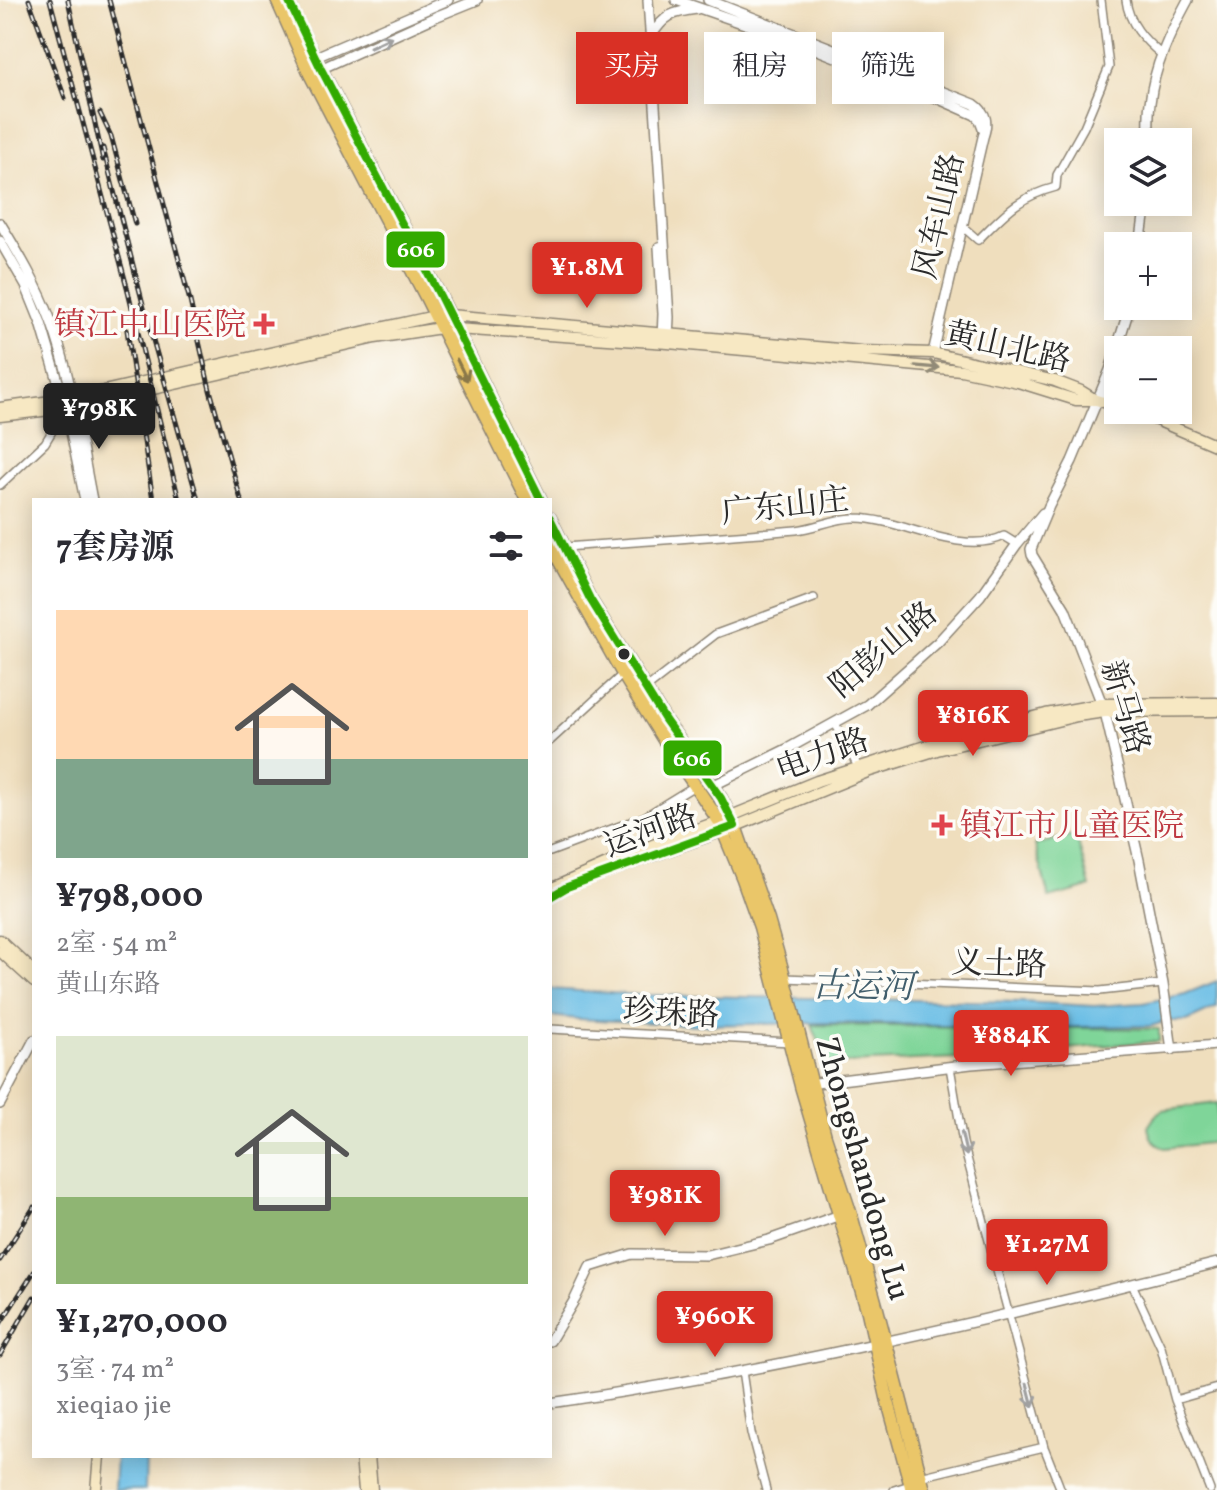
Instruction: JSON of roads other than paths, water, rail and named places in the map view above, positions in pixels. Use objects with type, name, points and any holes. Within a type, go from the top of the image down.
[{"type":"main road","points":[[277,0],[452,322],[540,498]]},
{"type":"main road","points":[[288,0],[312,66],[526,498]]},
{"type":"main road","name":"黄山北路","points":[[69,403],[438,322],[862,351],[933,353],[1055,381],[1096,400]]},
{"type":"main road","name":"黄山北路","points":[[665,338],[961,370],[1018,382],[1076,400],[1096,400]]},
{"type":"main road","points":[[1096,400],[1104,402]]},
{"type":"main road","points":[[0,408],[69,403]]},
{"type":"main road","points":[[0,416],[69,403]]},
{"type":"main road","points":[[1166,424],[1217,446]]},
{"type":"main road","points":[[556,547],[623,674],[664,740],[727,824]]},
{"type":"main road","points":[[556,547],[645,689],[712,786],[727,824]]},
{"type":"main road","name":"电力路","points":[[727,824],[858,767],[1001,725],[1046,714],[1103,708],[1217,703]]},
{"type":"main road","name":"电力路","points":[[727,824],[870,771],[937,750],[1103,708],[1217,711]]},
{"type":"main road","name":"运河路","points":[[552,888],[639,850],[727,824]]},
{"type":"main road","name":"运河路","points":[[552,896],[567,887],[727,824]]},
{"type":"main road","name":"Zhongshandong Lu","points":[[727,824],[768,920],[840,1215],[879,1343],[917,1485]]},
{"type":"main road","points":[[0,940],[32,970]]},
{"type":"main road","points":[[0,951],[32,980]]},
{"type":"main road","name":"Zhongshandong Lu","points":[[793,1028],[790,1042],[868,1275],[879,1343]]},
{"type":"main road","points":[[98,1490],[101,1458]]},
{"type":"main road","points":[[361,1458],[364,1490]]},
{"type":"main road","points":[[369,1458],[372,1490]]},
{"type":"street","points":[[312,66],[448,0]]},
{"type":"street","points":[[432,8],[477,0]]},
{"type":"street","points":[[646,0],[650,32]]},
{"type":"street","points":[[646,0],[665,338]]},
{"type":"street","points":[[676,0],[705,4]]},
{"type":"street","points":[[962,226],[978,240],[1015,204],[1056,187],[1057,175],[1084,127],[1109,67],[1101,0]]},
{"type":"street","points":[[1126,0],[1129,18],[1142,39],[1162,55]]},
{"type":"street","points":[[1149,128],[1149,105],[1157,69],[1170,33],[1188,0]]},
{"type":"street","points":[[654,32],[665,17],[705,4]]},
{"type":"street","name":"风车山路","points":[[705,4],[914,88],[975,115],[983,126],[933,353]]},
{"type":"street","points":[[656,104],[669,302],[665,338]]},
{"type":"street","points":[[0,223],[34,280],[51,322],[92,498]]},
{"type":"street","points":[[0,241],[26,286],[69,403],[85,498]]},
{"type":"street","name":"新马路","points":[[1126,320],[1110,370],[1031,549],[1066,611],[1103,708],[1139,860],[1163,984],[1172,1050]]},
{"type":"street","points":[[0,485],[45,443],[69,403]]},
{"type":"street","name":"阳彭山路","points":[[712,786],[867,705],[938,642],[980,596],[1049,506]]},
{"type":"street","name":"广东山庄","points":[[556,547],[800,530],[854,517],[907,527],[965,544],[993,542],[1004,536],[1017,544]]},
{"type":"street","points":[[645,689],[716,634],[814,598]]},
{"type":"street","points":[[552,739],[623,674]]},
{"type":"street","points":[[835,723],[858,767]]},
{"type":"street","points":[[552,851],[644,817],[696,785]]},
{"type":"street","name":"义土路","points":[[783,984],[1100,991],[1163,984]]},
{"type":"street","name":"珍珠路","points":[[552,1029],[790,1042]]},
{"type":"street","points":[[0,1095],[32,1037]]},
{"type":"street","points":[[0,1104],[32,1044]]},
{"type":"street","points":[[806,1084],[950,1067],[1217,1045]]},
{"type":"street","points":[[950,1067],[963,1143],[1044,1447],[1061,1490]]},
{"type":"street","points":[[552,1338],[590,1267],[632,1254],[707,1255],[769,1240],[840,1215]]},
{"type":"street","points":[[552,1403],[742,1371],[879,1343],[1217,1263]]},
{"type":"street","points":[[1132,1284],[1161,1347],[1175,1400],[1210,1490]]},
{"type":"street","points":[[742,1371],[751,1433],[766,1490]]},
{"type":"street","points":[[1175,1400],[1217,1388]]},
{"type":"street","points":[[894,1490],[1044,1447]]},
{"type":"water","points":[[1217,981],[1217,1007],[1187,1021],[1168,1021],[1151,1026],[696,1025],[552,1016],[552,989],[640,995],[1094,1006],[1143,1003],[1185,994]]},
{"type":"water","points":[[116,1458],[146,1458],[145,1490],[114,1490]]},
{"type":"railway","points":[[29,0],[65,98]]},
{"type":"railway","points":[[50,0],[127,287],[179,498]]},
{"type":"railway","points":[[68,0],[103,160]]},
{"type":"railway","points":[[109,0],[240,498]]},
{"type":"railway","points":[[100,113],[111,136],[135,224]]},
{"type":"railway","points":[[103,148],[197,498]]},
{"type":"railway","points":[[127,330],[153,498]]},
{"type":"railway","points":[[0,1260],[32,1210]]},
{"type":"railway","points":[[0,1324],[32,1275]]},
{"type":"railway","points":[[0,1355],[32,1300]]},
{"type":"place","name":"镇江中山医院","points":[[264,324]]},
{"type":"place","name":"镇江市儿童医院","points":[[942,825]]},
{"type":"water label","name":"古运河","points":[[863,985]]}]
